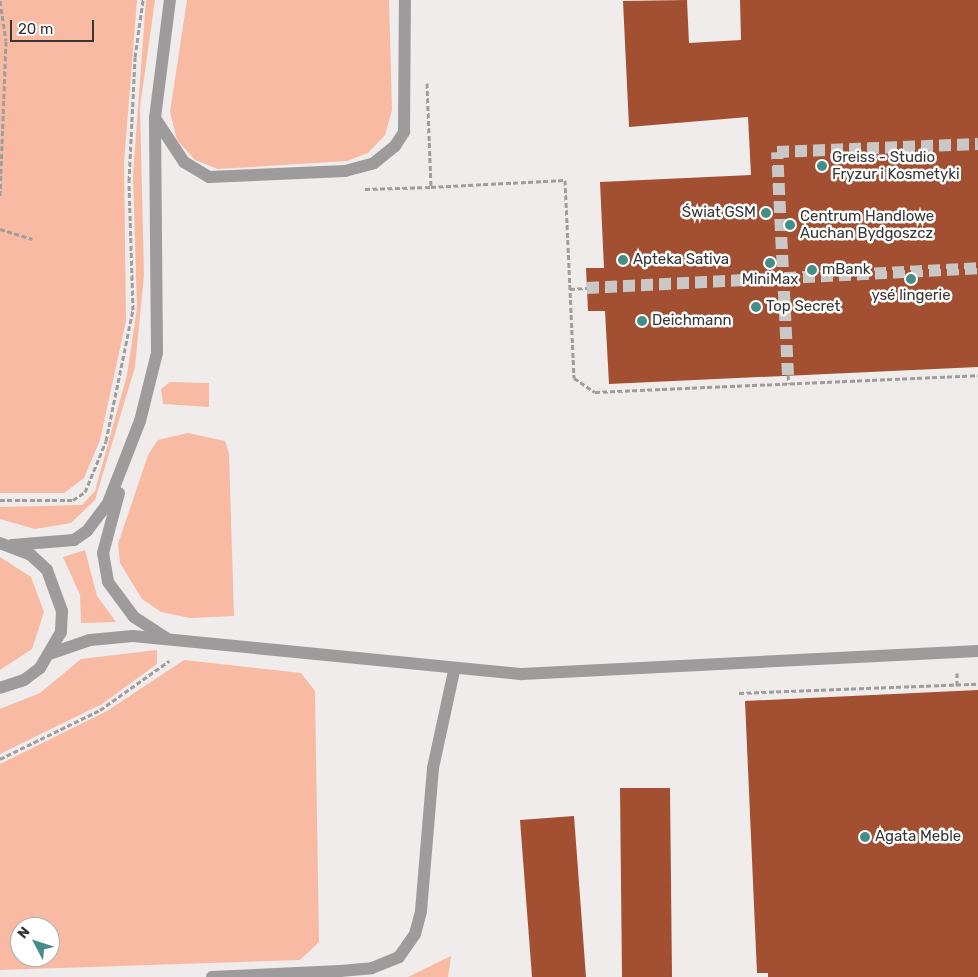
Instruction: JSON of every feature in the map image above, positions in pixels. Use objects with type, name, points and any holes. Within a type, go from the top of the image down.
[{"type":"lane","points":[[168,640],[134,617],[108,582],[104,564],[157,353],[155,118],[170,0]]},
{"type":"lane","points":[[155,118],[184,162],[209,177],[345,171],[374,163],[396,146],[404,132],[405,0]]},
{"type":"lane","points":[[6,544],[74,540],[87,530],[108,504],[134,440]]},
{"type":"lane","points":[[6,544],[47,570],[58,589],[61,625],[52,653]]},
{"type":"lane","points":[[2,689],[24,680],[52,653],[90,640],[132,636],[454,670],[522,674],[978,651]]},
{"type":"lane","points":[[212,977],[340,972],[372,968],[399,957],[415,934],[422,911],[433,768],[454,670]]},
{"type":"path","points":[[0,500],[73,500],[85,492],[106,441],[134,310],[129,181],[135,57],[143,0]]},
{"type":"path","points":[[0,1],[6,41],[0,197]]},
{"type":"path","points":[[427,80],[431,187],[565,180],[574,378],[595,392],[978,375]]},
{"type":"path","points":[[0,229],[32,239]]},
{"type":"path","points":[[570,289],[587,288]]},
{"type":"path","points":[[788,375],[789,384]]},
{"type":"path","points":[[0,760],[100,710],[194,644]]},
{"type":"path","points":[[738,693],[978,684]]},
{"type":"shaded area","points":[[0,0],[137,0],[124,163],[126,321],[100,440],[84,478],[64,493],[0,493]]},
{"type":"shaded area","points":[[146,0],[155,0],[140,107],[144,275],[135,367],[95,500],[71,523],[35,529],[0,519],[0,507],[82,505],[95,491],[127,375],[137,308],[133,175]]},
{"type":"shaded area","points":[[187,0],[389,0],[392,110],[385,135],[368,153],[347,161],[218,169],[195,160],[177,140],[170,112]]},
{"type":"shaded area","points":[[170,382],[209,383],[209,407],[163,404],[161,389]]},
{"type":"shaded area","points":[[188,433],[225,441],[229,454],[234,616],[190,618],[161,612],[142,599],[120,563],[118,544],[148,455],[158,440]]},
{"type":"shaded area","points":[[85,550],[97,596],[116,622],[81,623],[80,595],[63,557]]},
{"type":"shaded area","points":[[0,557],[31,577],[44,612],[32,649],[0,670]]},
{"type":"shaded area","points":[[157,650],[157,664],[102,704],[0,754],[0,709],[40,693],[81,659]]},
{"type":"shaded area","points":[[184,660],[301,673],[315,691],[319,942],[300,960],[0,970],[0,764],[107,711]]},
{"type":"shaded area","points":[[451,956],[448,977],[408,977]]},
{"type":"building","name":"Centrum Handlowe Auchan Bydgoszcz","points":[[687,0],[689,43],[741,40],[740,0],[978,0],[978,367],[609,384],[605,311],[588,311],[586,268],[604,268],[600,182],[751,175],[748,117],[629,127],[623,1]]},
{"type":"building","name":"Agata Meble","points":[[978,690],[978,977],[768,977],[768,973],[757,973],[745,701]]},
{"type":"building","points":[[620,788],[670,788],[672,977],[622,977]]},
{"type":"building","points":[[574,816],[586,977],[532,977],[520,820]]},
{"type":"tunnel","points":[[788,375],[777,152],[978,144]]},
{"type":"tunnel","points":[[587,288],[978,268]]},
{"type":"place","name":"Greiss - Studio Fryzur i Kosmetyki","points":[[822,166]]},
{"type":"place","name":"Świat GSM","points":[[766,213]]},
{"type":"place","name":"Centrum Handlowe Auchan Bydgoszcz","points":[[790,225]]},
{"type":"place","name":"Apteka Sativa","points":[[623,260]]},
{"type":"place","name":"MiniMax","points":[[770,263]]},
{"type":"place","name":"mBank","points":[[812,270]]},
{"type":"place","name":"ysé lingerie","points":[[911,279]]},
{"type":"place","name":"Top Secret","points":[[756,307]]},
{"type":"place","name":"Deichmann","points":[[642,321]]},
{"type":"place","name":"Agata Meble","points":[[865,837]]}]
